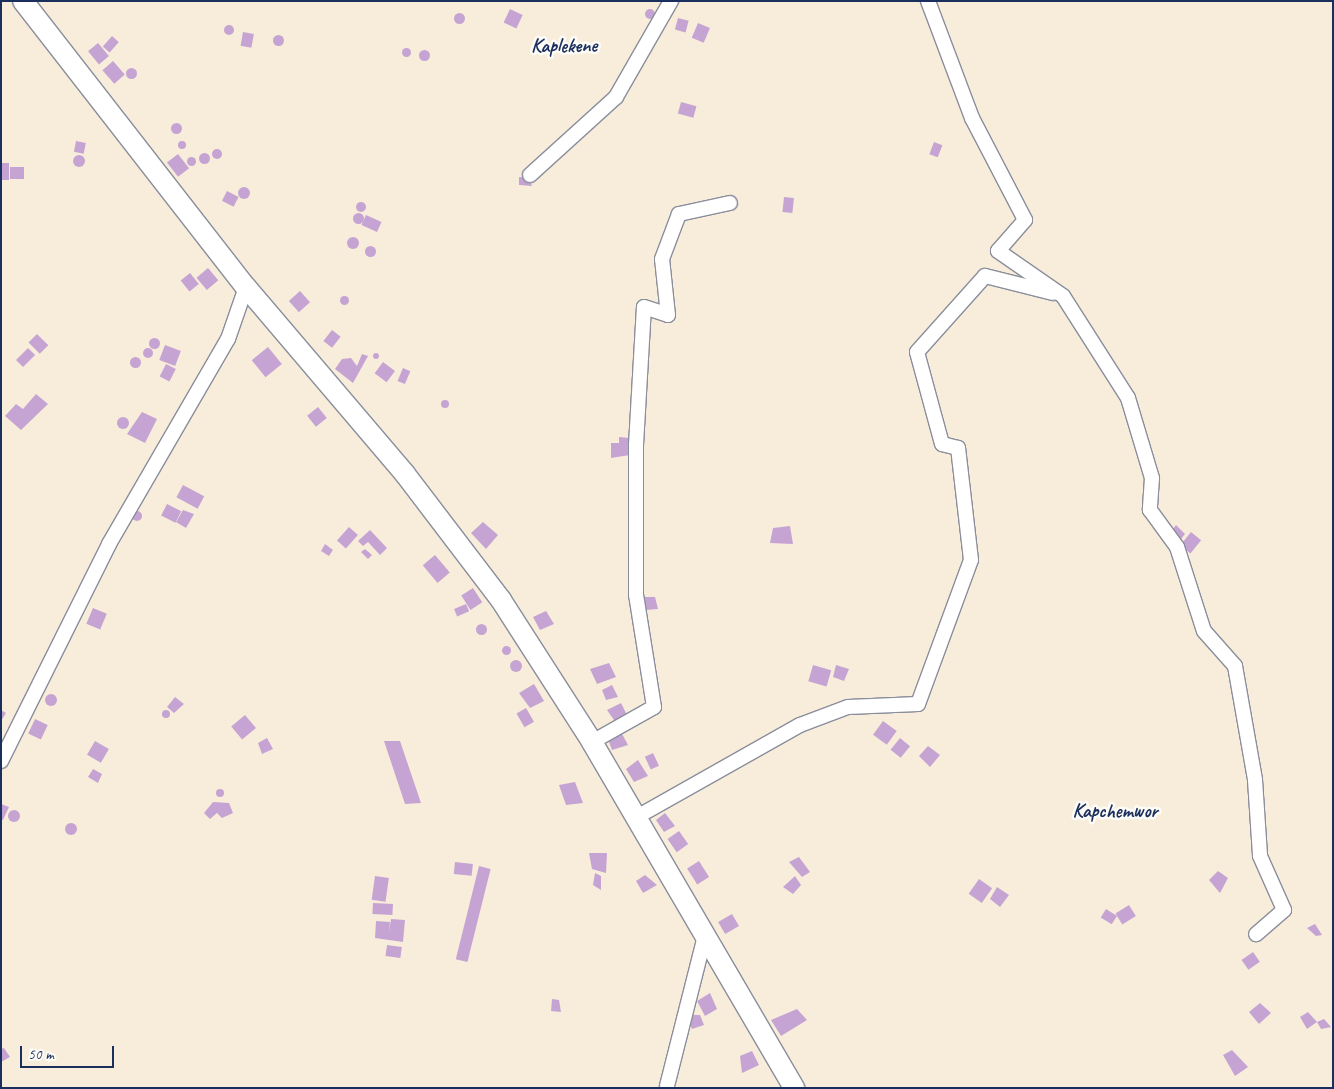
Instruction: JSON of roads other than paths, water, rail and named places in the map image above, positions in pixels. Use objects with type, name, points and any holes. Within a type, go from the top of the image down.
[{"type":"street","points":[[23,1],[246,287],[469,555],[592,742],[704,940],[794,1088]]},
{"type":"street","points":[[530,175],[616,97],[671,1]]},
{"type":"street","points":[[928,1],[972,118],[1025,220],[998,251],[1063,296],[1128,398],[1152,478],[1150,510],[1177,547],[1204,631],[1235,666],[1255,780],[1260,856],[1284,910],[1256,934]]},
{"type":"street","points":[[592,742],[654,707],[636,595],[636,445],[644,307],[668,315],[662,259],[679,214],[730,203]]},
{"type":"street","points":[[634,818],[800,725],[848,707],[918,704],[971,560],[958,448],[942,444],[918,352],[985,276],[1063,296]]},
{"type":"street","points":[[1,761],[109,544],[228,339],[246,287]]},
{"type":"street","points":[[668,1086],[704,940]]},
{"type":"district","name":"Kaplekene","points":[[564,45]]},
{"type":"district","name":"Kapchemwor","points":[[1115,810]]}]
